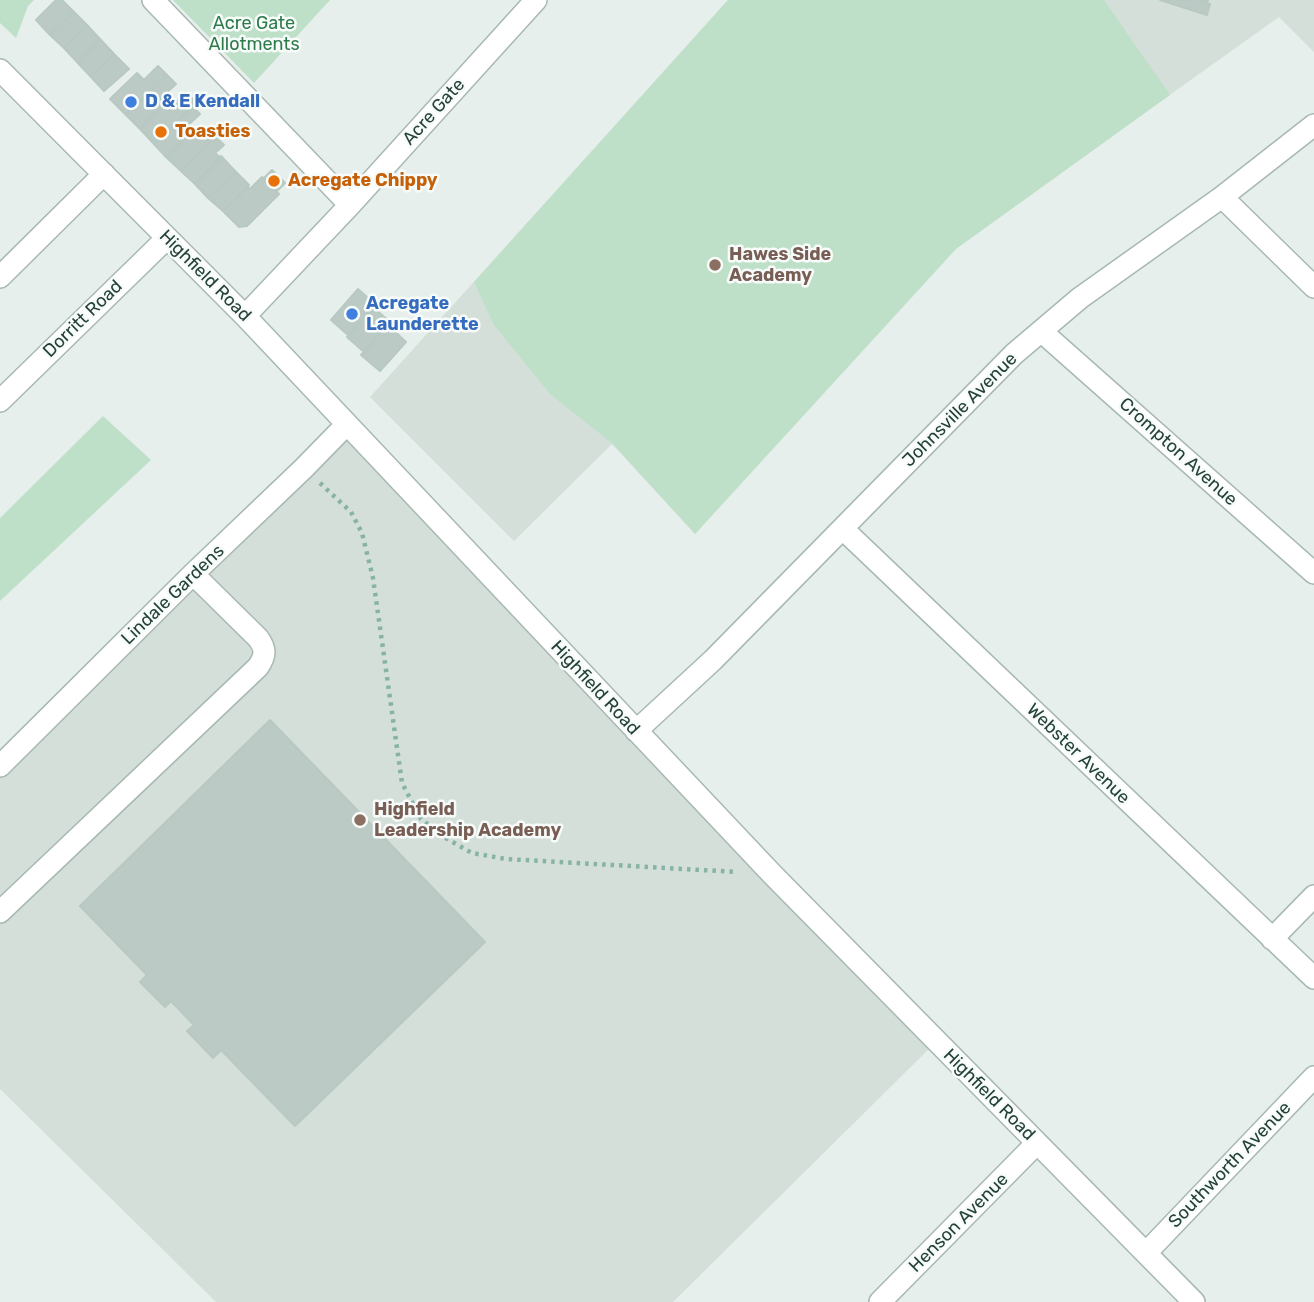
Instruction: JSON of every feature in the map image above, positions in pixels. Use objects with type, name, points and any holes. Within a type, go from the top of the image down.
[{"type":"street","points":[[153,0],[350,205]]},
{"type":"street","name":"Acre Gate","points":[[245,316],[536,0]]},
{"type":"street","name":"Highfield Road","points":[[0,70],[245,316],[772,874],[1194,1302]]},
{"type":"street","name":"Johnsville Avenue","points":[[636,732],[713,660],[1014,355],[1080,298],[1222,197],[1314,125]]},
{"type":"street","points":[[0,277],[104,174]]},
{"type":"street","points":[[1222,197],[1314,287]]},
{"type":"street","name":"Dorritt Road","points":[[0,401],[167,238]]},
{"type":"street","name":"Crompton Avenue","points":[[1041,331],[1314,573]]},
{"type":"street","name":"Lindale Gardens","points":[[0,766],[346,425]]},
{"type":"street","name":"Webster Avenue","points":[[843,529],[1314,978]]},
{"type":"street","points":[[0,912],[229,695],[265,657],[264,646],[258,638],[193,573]]},
{"type":"street","points":[[1272,939],[1314,896]]},
{"type":"street","name":"Southworth Avenue","points":[[1146,1253],[1314,1077]]},
{"type":"street","name":"Henson Avenue","points":[[880,1302],[1037,1143]]},
{"type":"path","points":[[304,468],[351,512],[362,533],[373,578],[402,783],[421,819],[442,836],[472,853],[506,859],[772,874]]},
{"type":"shaded area","name":"Hawes Side Academy","points":[[728,0],[1314,0],[1314,52],[1279,17],[959,245],[695,534],[612,444],[514,541],[370,397]]},
{"type":"shaded area","name":"Highfield Leadership Academy","points":[[346,425],[936,1042],[673,1302],[216,1302],[0,1089],[0,766]]},
{"type":"green space","points":[[0,0],[34,0],[28,6],[16,38],[0,23]]},
{"type":"green space","name":"Acre Gate Allotments","points":[[173,0],[330,0],[254,83]]},
{"type":"green space","name":"Hawes Side Academy","points":[[728,0],[1104,0],[1170,95],[956,249],[695,534],[613,444],[550,394],[494,325],[474,282]]},
{"type":"green space","points":[[103,416],[151,460],[0,601],[0,518]]},
{"type":"building","points":[[56,0],[62,0],[74,12],[50,35],[36,20]]},
{"type":"building","points":[[1160,0],[1208,0],[1207,3],[1210,4],[1207,15]]},
{"type":"building","points":[[74,12],[87,25],[64,48],[50,35]]},
{"type":"building","points":[[87,25],[100,39],[77,62],[64,48]]},
{"type":"building","points":[[100,39],[114,54],[91,77],[77,62]]},
{"type":"building","points":[[114,54],[129,69],[104,91],[91,77]]},
{"type":"building","points":[[158,66],[167,75],[126,115],[110,99],[137,73],[144,80]]},
{"type":"building","points":[[167,75],[176,84],[161,98],[166,103],[140,129],[126,115]]},
{"type":"building","points":[[186,92],[196,103],[154,144],[140,129],[166,103],[170,108]]},
{"type":"building","points":[[193,107],[200,114],[184,129],[189,134],[166,157],[154,144]]},
{"type":"building","points":[[207,128],[216,137],[181,171],[166,157],[194,130],[199,135]]},
{"type":"building","points":[[216,137],[224,145],[215,153],[221,158],[195,184],[181,171]]},
{"type":"building","points":[[221,156],[236,172],[208,198],[195,184]]},
{"type":"building","name":"Acregate Chippy","points":[[272,170],[285,183],[276,192],[263,179]]},
{"type":"building","points":[[236,172],[249,185],[223,211],[208,198]]},
{"type":"building","points":[[262,177],[279,194],[247,226],[239,227],[223,211]]},
{"type":"building","name":"Acregate Launderette","points":[[358,289],[376,305],[348,335],[331,320]]},
{"type":"building","points":[[373,307],[390,322],[364,352],[347,337]]},
{"type":"building","points":[[388,325],[406,342],[380,371],[361,355]]},
{"type":"building","name":"Highfield Leadership Academy","points":[[270,720],[485,942],[295,1126],[221,1050],[213,1058],[187,1031],[194,1025],[171,1001],[165,1007],[140,982],[147,975],[80,906]]},
{"type":"place","name":"D & E Kendall","points":[[131,102]]},
{"type":"place","name":"Toasties","points":[[161,132]]},
{"type":"place","name":"Acregate Chippy","points":[[274,181]]},
{"type":"place","name":"Hawes Side Academy","points":[[715,265]]},
{"type":"place","name":"Acregate Launderette","points":[[352,314]]},
{"type":"place","name":"Highfield Leadership Academy","points":[[360,820]]}]
